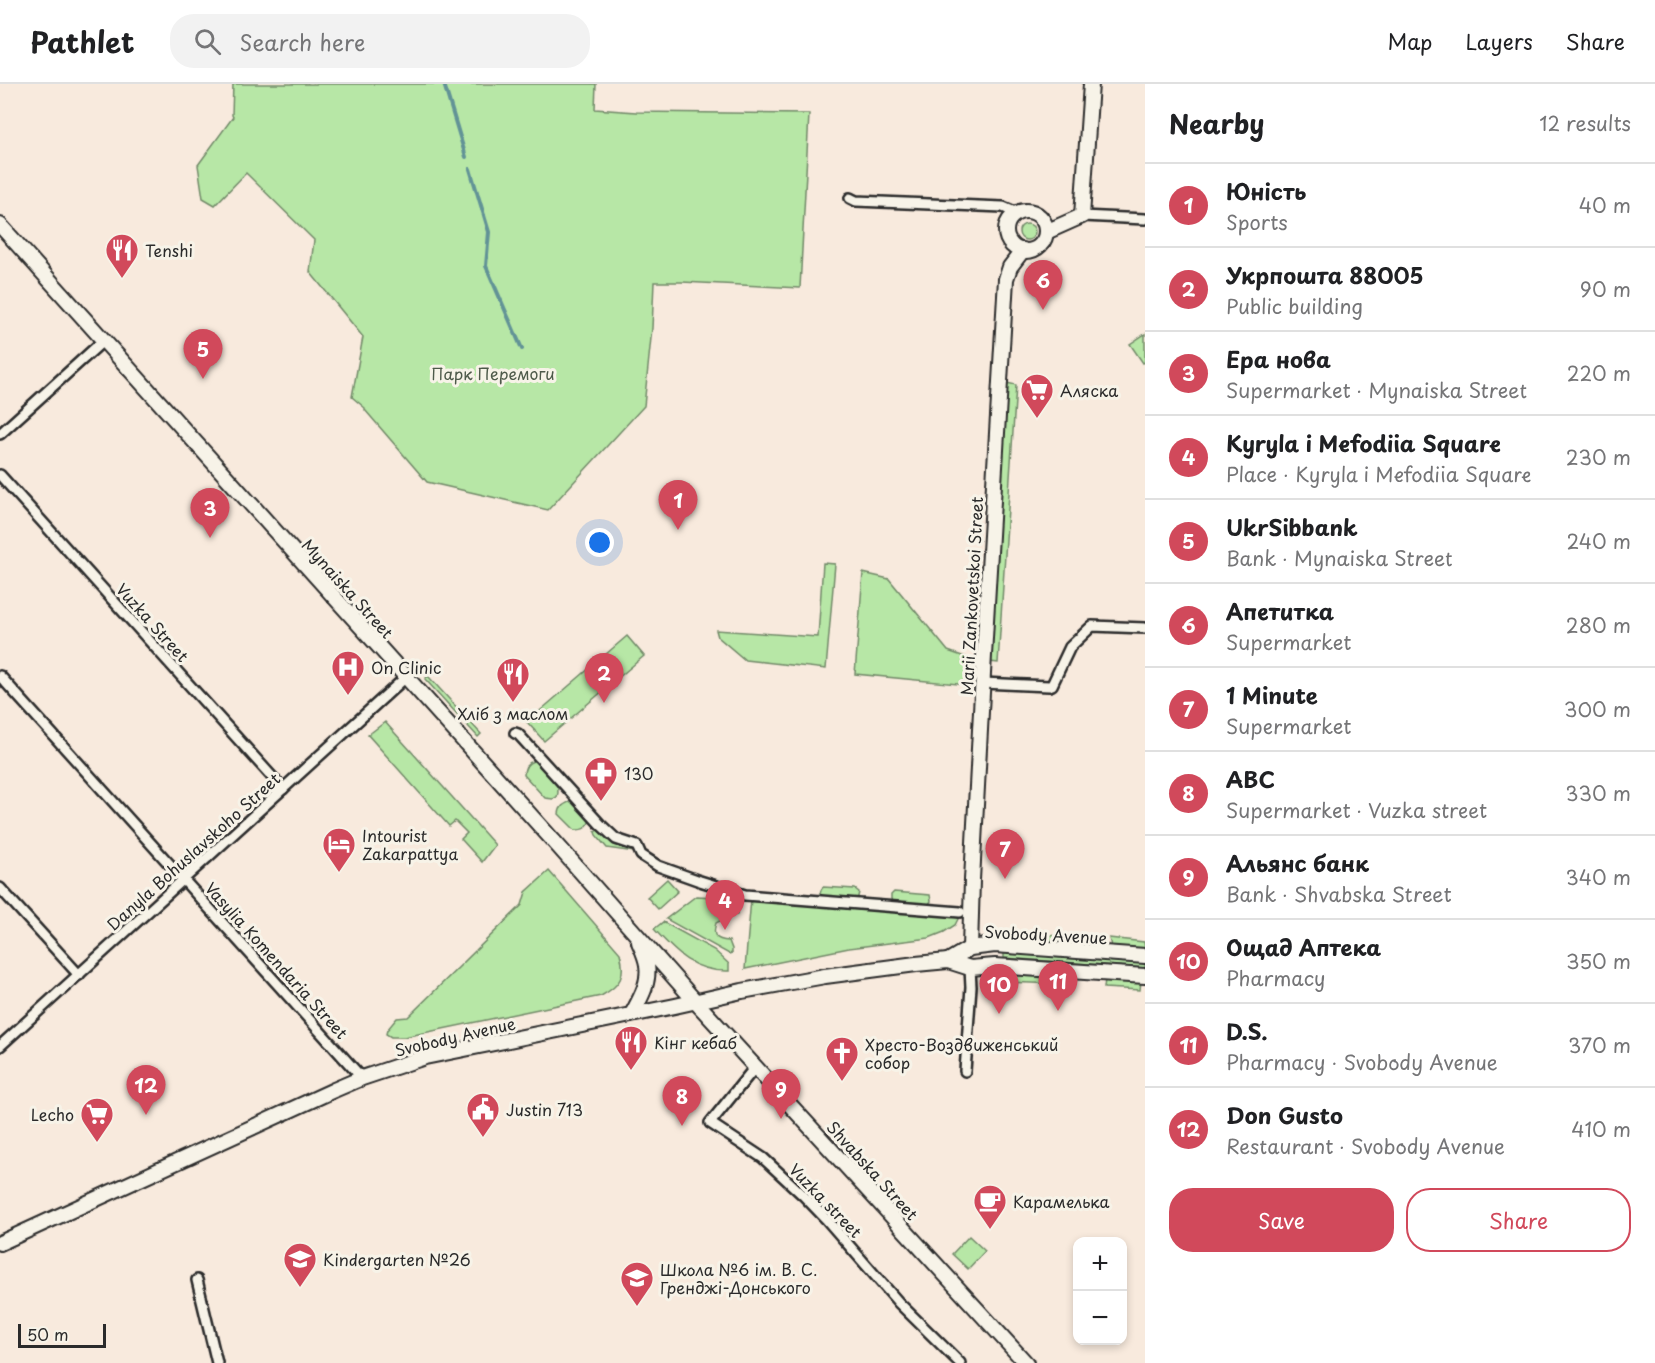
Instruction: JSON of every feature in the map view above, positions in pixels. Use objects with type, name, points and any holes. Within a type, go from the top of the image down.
[{"type":"main road","points":[[1046,232],[1082,216],[1091,84]]},
{"type":"main road","points":[[1022,211],[1039,215],[1046,232],[1036,248],[1023,250],[1012,245],[1006,234],[1008,221],[1022,211]]},
{"type":"main road","name":"Mynaiska Street","points":[[0,225],[695,1001]]},
{"type":"main road","name":"Marii Zankovetskoi Street","points":[[970,948],[1006,279],[1010,267],[1023,250]]},
{"type":"main road","points":[[632,1014],[647,981],[647,965],[636,935]]},
{"type":"main road","name":"Svobody Avenue","points":[[0,1243],[362,1078],[424,1057],[825,975],[948,961],[970,948],[995,945],[1145,956]]},
{"type":"main road","name":"Svobody Avenue","points":[[948,961],[970,968],[995,966],[1145,976]]},
{"type":"main road","name":"Shvabska Street","points":[[695,1001],[1026,1363]]},
{"type":"street","points":[[850,198],[856,201],[1003,207],[1017,213]]},
{"type":"street","points":[[1082,216],[1145,219]]},
{"type":"street","points":[[0,434],[104,340]]},
{"type":"street","name":"Vuzka Street","points":[[0,475],[283,789]]},
{"type":"street","points":[[983,683],[1052,685],[1070,646],[1092,626],[1145,628]]},
{"type":"street","name":"Vasylia Komendaria Street","points":[[0,676],[362,1078]]},
{"type":"street","name":"Danyla Bohuslavskoho Street","points":[[0,1046],[406,677]]},
{"type":"street","points":[[514,733],[518,734],[600,824],[616,838],[637,846],[641,855],[658,866],[745,895],[960,912]]},
{"type":"street","points":[[0,888],[78,975]]},
{"type":"street","points":[[964,1071],[971,987],[970,968]]},
{"type":"street","name":"Vuzka street","points":[[756,1066],[710,1123],[763,1158],[803,1195],[898,1303],[960,1363]]},
{"type":"street","points":[[197,1280],[217,1363]]},
{"type":"green space","name":"Парк Перемоги","points":[[233,84],[596,84],[595,109],[636,112],[809,114],[800,288],[654,282],[644,406],[548,510],[427,482],[365,408],[352,397],[363,337],[310,272],[314,240],[246,173],[215,205],[203,198],[198,165],[233,117]]},
{"type":"green space","points":[[1024,224],[1030,224],[1035,232],[1033,238],[1024,240],[1019,235],[1019,229]]},
{"type":"green space","points":[[1145,334],[1145,362],[1143,363],[1130,344]]},
{"type":"green space","points":[[1007,383],[1016,385],[998,663],[990,662]]},
{"type":"green space","points":[[823,563],[835,564],[826,669],[745,660],[718,637],[716,630],[818,637]]},
{"type":"green space","points":[[863,573],[889,579],[948,651],[968,658],[968,685],[855,674]]},
{"type":"green space","points":[[627,636],[644,656],[544,741],[527,722]]},
{"type":"green space","points":[[428,676],[481,734],[478,737],[425,679]]},
{"type":"green space","points":[[385,722],[495,845],[482,862],[461,839],[467,833],[455,821],[449,826],[368,735]]},
{"type":"green space","points":[[533,761],[539,762],[556,782],[557,797],[545,798],[524,775],[526,766]]},
{"type":"green space","points":[[572,801],[590,820],[583,829],[575,830],[559,814],[565,804]]},
{"type":"green space","points":[[599,829],[606,837],[634,848],[634,852],[607,848],[596,835],[595,832]]},
{"type":"green space","points":[[549,871],[620,953],[622,974],[613,988],[601,996],[404,1037],[391,1037],[386,1034],[397,1018],[408,1017],[522,905],[526,892]]},
{"type":"green space","points":[[667,879],[678,891],[658,909],[647,897]]},
{"type":"green space","points":[[823,887],[855,889],[859,892],[858,897],[855,899],[825,897],[820,894]]},
{"type":"green space","points":[[894,892],[930,895],[931,901],[929,904],[893,901],[891,895]]},
{"type":"green space","points":[[696,896],[738,898],[737,915],[716,923],[714,931],[720,940],[729,941],[732,953],[729,954],[666,919]]},
{"type":"green space","points":[[751,899],[959,917],[955,925],[929,938],[849,948],[745,969]]},
{"type":"green space","points":[[663,922],[714,950],[729,964],[729,971],[705,968],[686,959],[654,929]]},
{"type":"green space","points":[[1005,932],[1072,937],[1073,945],[1004,940]]},
{"type":"green space","points":[[1109,938],[1144,942],[1145,949],[1111,946]]},
{"type":"green space","points":[[1004,952],[1145,962],[1145,968],[1004,958]]},
{"type":"green space","points":[[1003,972],[1063,975],[1062,984],[1003,982]]},
{"type":"green space","points":[[1105,979],[1141,981],[1140,990],[1104,988]]},
{"type":"green space","points":[[969,1236],[985,1251],[968,1269],[952,1254]]},
{"type":"waterway","points":[[444,84],[466,157]]},
{"type":"waterway","points":[[470,169],[489,232],[486,266],[522,349]]},
{"type":"place","name":"Tenshi","points":[[122,279]]},
{"type":"place","name":"Апетитка","points":[[1043,310]]},
{"type":"place","name":"UkrSibbank","points":[[203,379]]},
{"type":"place","name":"Аляска","points":[[1037,419]]},
{"type":"place","name":"Юність","points":[[678,530]]},
{"type":"place","name":"Ера нова","points":[[210,538]]},
{"type":"place","name":"On Clinic","points":[[348,696]]},
{"type":"place","name":"Хліб з маслом","points":[[513,703]]},
{"type":"place","name":"Укрпошта 88005","points":[[604,703]]},
{"type":"place","name":"130","points":[[601,802]]},
{"type":"place","name":"Intourist Zakarpattya","points":[[339,873]]},
{"type":"place","name":"1 Minute","points":[[1005,879]]},
{"type":"place","name":"Kyryla i Mefodiia Square","points":[[725,930]]},
{"type":"place","name":"D.S.","points":[[1058,1011]]},
{"type":"place","name":"Ощад Аптека","points":[[999,1014]]},
{"type":"place","name":"Кінг кебаб","points":[[631,1071]]},
{"type":"place","name":"Хресто-Воздвиженський собор","points":[[842,1082]]},
{"type":"place","name":"Don Gusto","points":[[146,1115]]},
{"type":"place","name":"Альянс банк","points":[[781,1119]]},
{"type":"place","name":"ABC","points":[[682,1126]]},
{"type":"place","name":"Justin 713","points":[[483,1138]]},
{"type":"place","name":"Lecho","points":[[97,1143]]},
{"type":"place","name":"Карамелька","points":[[990,1230]]},
{"type":"place","name":"Kindergarten №26","points":[[300,1288]]},
{"type":"place","name":"Школа №6 ім. В. С. Гренджі-Донського","points":[[637,1307]]}]
